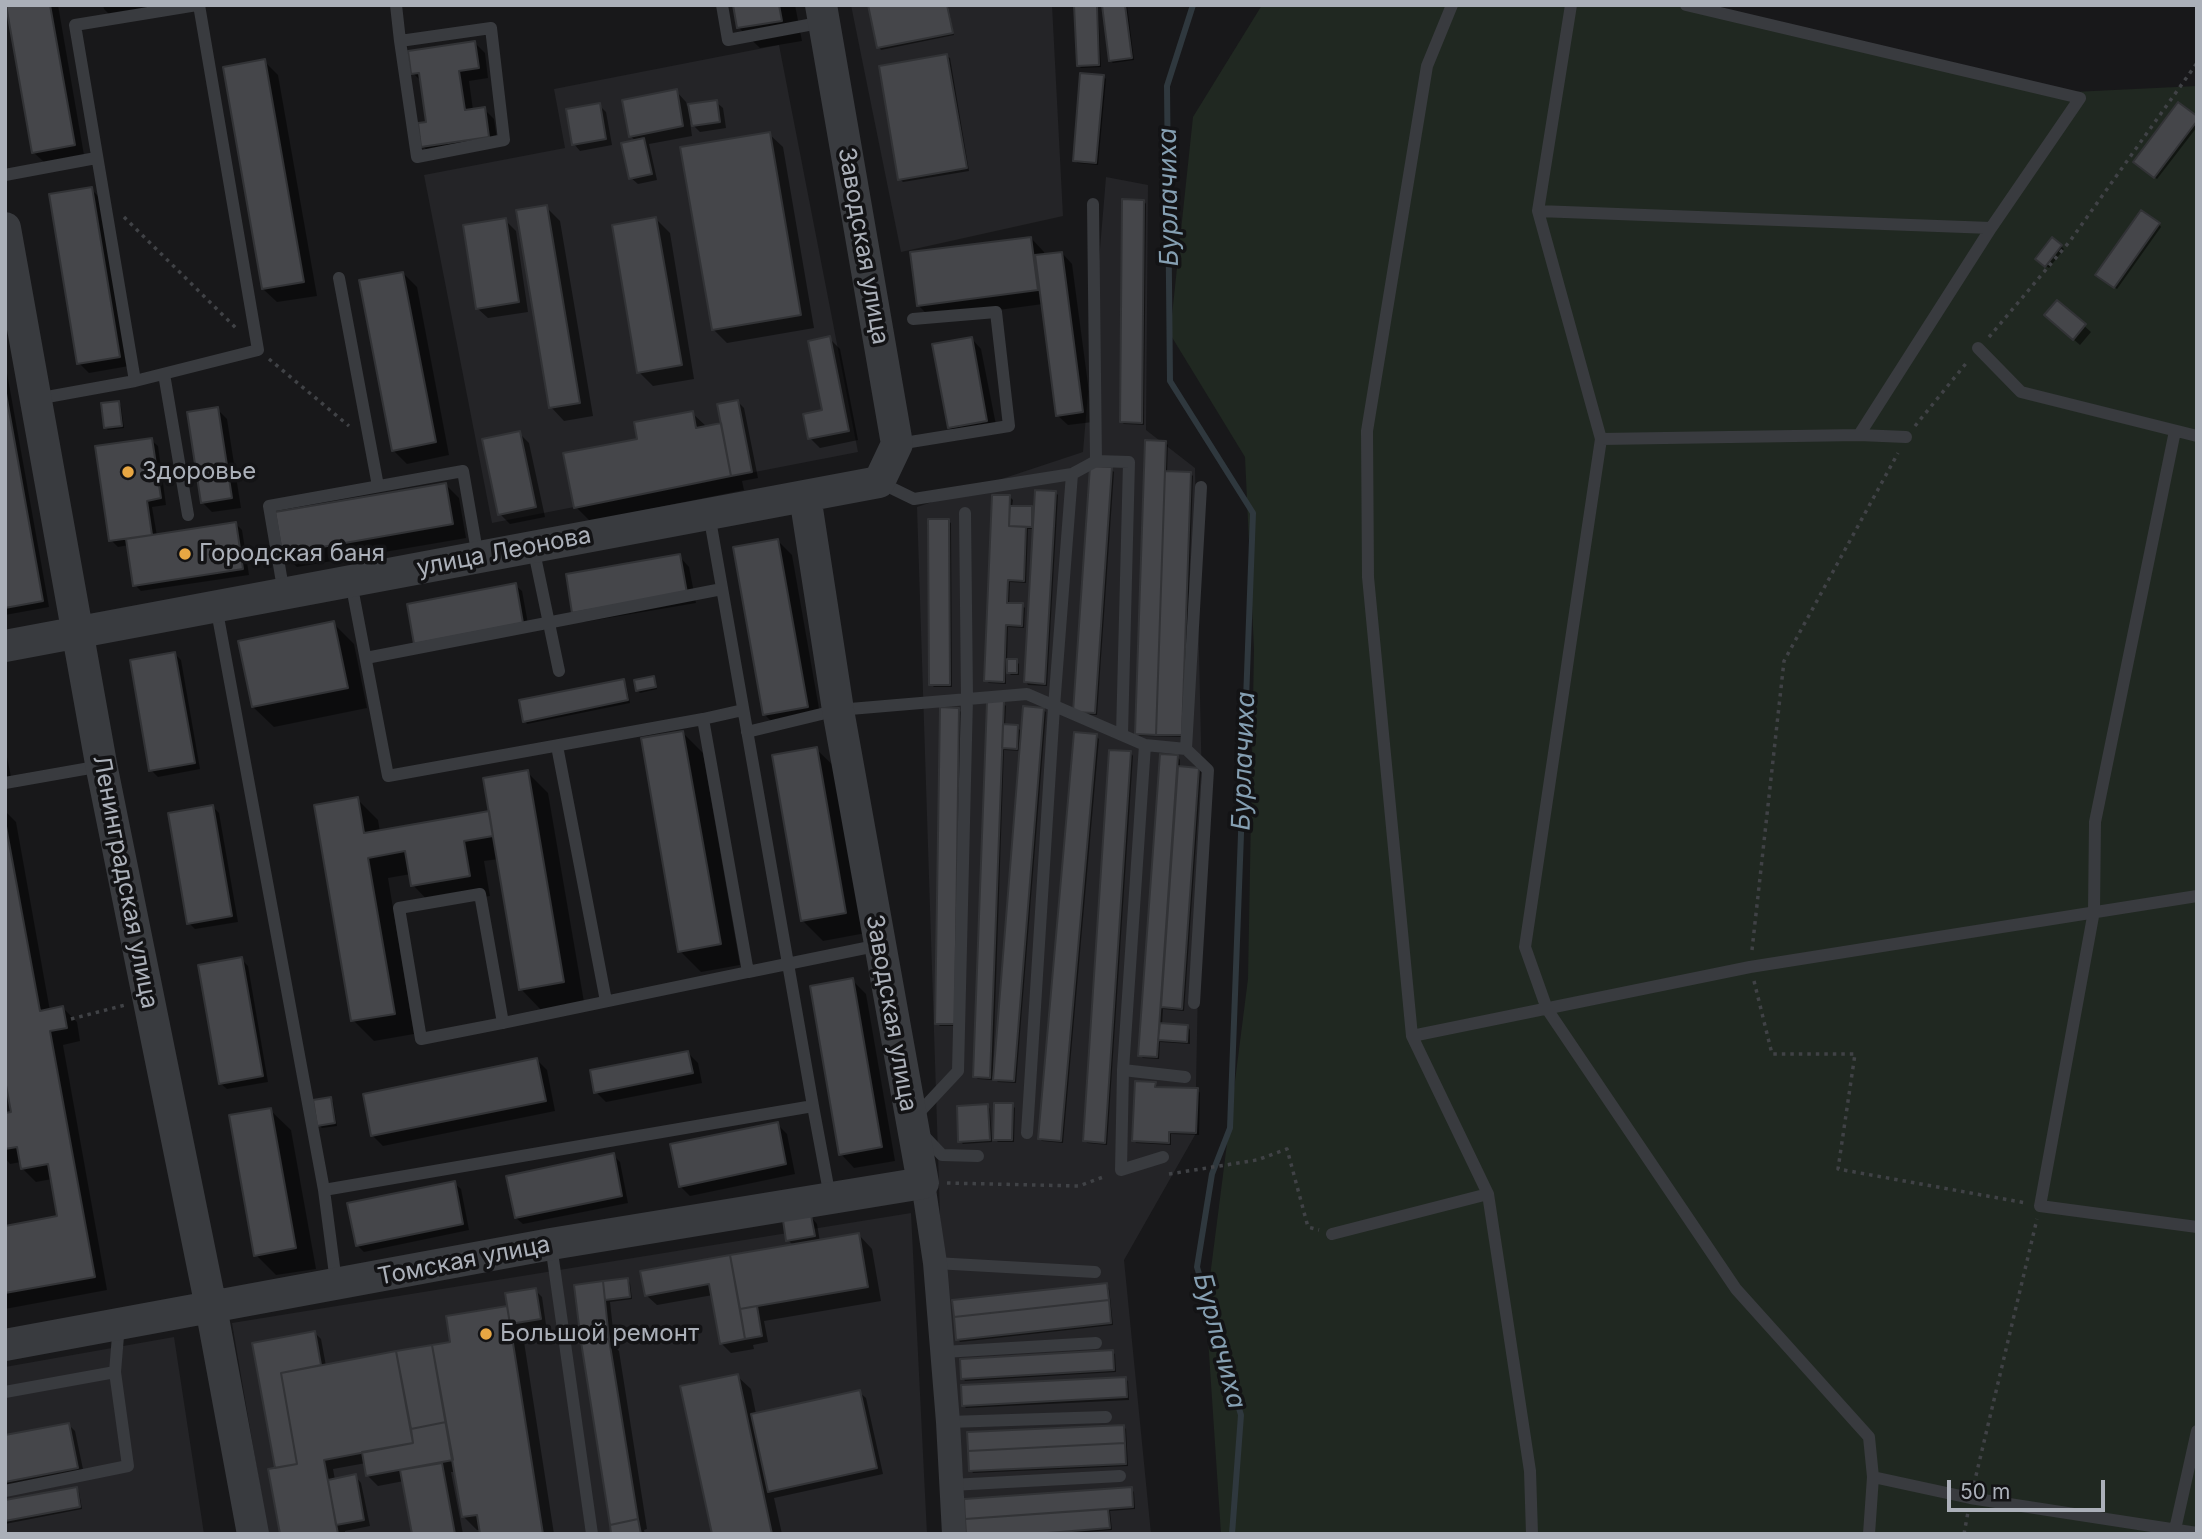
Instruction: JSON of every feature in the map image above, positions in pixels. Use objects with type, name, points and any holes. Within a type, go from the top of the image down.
[{"type":"street","name":"Заводская улица","points":[[823,14],[897,444]]},
{"type":"street","name":"Ленинградская улица","points":[[5,228],[102,769],[211,1307],[253,1534]]},
{"type":"street","points":[[879,482],[897,444]]},
{"type":"street","name":"улица Леонова","points":[[5,646],[879,482]]},
{"type":"street","name":"Заводская улица","points":[[805,496],[838,710],[923,1183],[935,1264],[954,1534]]},
{"type":"street","name":"Томская улица","points":[[5,1345],[551,1244],[923,1183]]},
{"type":"lane","points":[[36,399],[135,381],[258,350],[198,5],[75,25],[135,381]]},
{"type":"lane","points":[[396,5],[400,41],[416,157],[504,141],[491,28],[400,41]]},
{"type":"lane","points":[[722,5],[728,40],[823,14]]},
{"type":"lane","points":[[1452,5],[1427,66],[1367,431],[1368,577],[1412,1036],[1488,1194],[1530,1471],[1532,1534]]},
{"type":"lane","points":[[1571,5],[1538,211],[1601,439],[1525,947],[1547,1009],[1736,1289],[1869,1437],[1873,1477],[1869,1534]]},
{"type":"lane","points":[[1686,5],[2080,98],[1991,228],[1858,435]]},
{"type":"lane","points":[[5,175],[96,158]]},
{"type":"lane","points":[[1093,204],[1096,461]]},
{"type":"lane","points":[[1538,211],[1991,228]]},
{"type":"lane","points":[[339,278],[378,486]]},
{"type":"lane","points":[[897,444],[1009,426],[996,312],[913,320]]},
{"type":"lane","points":[[1978,348],[2021,392],[2197,436]]},
{"type":"lane","points":[[164,374],[188,515]]},
{"type":"lane","points":[[2175,431],[2095,822],[2094,911],[2040,1206],[2197,1227]]},
{"type":"lane","points":[[1601,439],[1858,435],[1906,437]]},
{"type":"lane","points":[[879,482],[914,499],[1072,474],[1096,461],[1129,461],[1122,734]]},
{"type":"lane","points":[[284,594],[269,506],[463,471],[478,557]]},
{"type":"lane","points":[[1027,1133],[1072,474]]},
{"type":"lane","points":[[1186,749],[1201,487]]},
{"type":"lane","points":[[965,513],[967,698],[958,1071],[910,1121],[942,1155],[978,1156]]},
{"type":"lane","points":[[709,514],[830,1199]]},
{"type":"lane","points":[[533,547],[559,671]]},
{"type":"lane","points":[[351,581],[388,776],[743,710]]},
{"type":"lane","points":[[366,658],[722,589]]},
{"type":"lane","points":[[216,606],[324,1190],[337,1285]]},
{"type":"lane","points":[[747,732],[838,710],[1027,694],[1144,745],[1186,749],[1208,770],[1194,1003]]},
{"type":"lane","points":[[703,719],[748,972]]},
{"type":"lane","points":[[1144,745],[1124,1070],[1121,1170],[1163,1157]]},
{"type":"lane","points":[[557,746],[606,1001]]},
{"type":"lane","points":[[5,783],[90,768],[102,769]]},
{"type":"lane","points":[[503,1023],[481,894],[399,908],[421,1039],[503,1023],[880,945]]},
{"type":"lane","points":[[1412,1036],[1750,967],[2197,896]]},
{"type":"lane","points":[[1124,1070],[1185,1077]]},
{"type":"lane","points":[[324,1190],[813,1106]]},
{"type":"lane","points":[[1332,1234],[1488,1194]]},
{"type":"lane","points":[[551,1244],[592,1534]]},
{"type":"lane","points":[[935,1264],[1095,1272]]},
{"type":"lane","points":[[5,1490],[128,1466],[115,1372],[119,1324]]},
{"type":"lane","points":[[943,1352],[1097,1343]]},
{"type":"lane","points":[[5,1392],[115,1372]]},
{"type":"lane","points":[[948,1422],[1106,1417]]},
{"type":"lane","points":[[2174,1531],[2197,1431]]},
{"type":"lane","points":[[951,1486],[1121,1476]]},
{"type":"lane","points":[[1873,1477],[1970,1499],[2174,1531],[2197,1532]]},
{"type":"path","points":[[1964,1534],[2040,1206],[1838,1169],[1855,1054],[1772,1054],[1750,967],[1784,661],[1906,437],[1978,348],[2070,242],[2197,63]]},
{"type":"path","points":[[71,1019],[131,1004]]},
{"type":"path","points":[[1167,1174],[1257,1160],[1287,1150],[1308,1227],[1332,1234]]},
{"type":"path","points":[[923,1183],[1079,1186],[1121,1170]]},
{"type":"shaded area","points":[[851,5],[1052,5],[1063,216],[901,252]]},
{"type":"shaded area","points":[[1262,5],[1685,5],[2052,93],[2197,86],[2197,1534],[1221,1534],[1206,1308],[1248,979],[1254,649],[1245,457],[1170,334],[1193,117]]},
{"type":"shaded area","points":[[779,45],[858,452],[492,523],[424,175],[565,148],[554,89]]},
{"type":"shaded area","points":[[1106,177],[1148,185],[1146,430],[1195,468],[1202,788],[1195,1135],[1124,1260],[1151,1534],[966,1534],[962,1466],[942,1278],[917,507],[1083,452]]},
{"type":"shaded area","points":[[911,1213],[927,1534],[268,1534],[232,1323]]},
{"type":"shaded area","points":[[174,1337],[204,1534],[5,1534],[5,1367]]},
{"type":"building","points":[[6,5],[50,5],[75,145],[32,153]]},
{"type":"building","points":[[733,5],[779,5],[782,21],[737,28]]},
{"type":"building","points":[[868,5],[947,5],[953,33],[877,48]]},
{"type":"building","points":[[1074,5],[1097,5],[1099,65],[1077,66]]},
{"type":"building","points":[[1102,5],[1125,5],[1132,58],[1109,61]]},
{"type":"building","points":[[475,41],[479,68],[459,71],[465,110],[485,107],[489,137],[421,147],[418,123],[426,122],[419,73],[411,74],[408,51]]},
{"type":"building","points":[[947,54],[967,168],[898,180],[879,66]]},
{"type":"building","points":[[265,59],[304,282],[262,289],[223,67]]},
{"type":"building","points":[[1080,73],[1104,75],[1096,163],[1073,161]]},
{"type":"building","points":[[677,89],[683,126],[629,137],[622,100]]},
{"type":"building","points":[[717,100],[720,122],[692,126],[688,104]]},
{"type":"building","points":[[2178,102],[2197,116],[2197,121],[2154,178],[2133,162]]},
{"type":"building","points":[[600,103],[606,139],[572,145],[566,109]]},
{"type":"building","points":[[770,132],[801,315],[712,330],[680,147]]},
{"type":"building","points":[[644,138],[652,174],[629,179],[621,143]]},
{"type":"building","points":[[92,187],[120,357],[77,364],[49,194]]},
{"type":"building","points":[[1122,199],[1144,200],[1142,423],[1120,422]]},
{"type":"building","points":[[547,205],[580,403],[549,408],[516,210]]},
{"type":"building","points":[[2141,210],[2160,223],[2114,288],[2095,275]]},
{"type":"building","points":[[656,217],[682,365],[637,373],[612,225]]},
{"type":"building","points":[[506,218],[519,302],[476,309],[463,225]]},
{"type":"building","points":[[1031,237],[1038,290],[917,306],[910,252]]},
{"type":"building","points":[[2052,237],[2062,245],[2045,267],[2035,259]]},
{"type":"building","points":[[1062,252],[1083,412],[1056,416],[1035,255]]},
{"type":"building","points":[[403,272],[436,442],[392,451],[359,280]]},
{"type":"building","points":[[2057,300],[2086,324],[2073,340],[2044,315]]},
{"type":"building","points":[[830,336],[849,431],[808,439],[803,414],[822,410],[808,341]]},
{"type":"building","points":[[972,337],[987,421],[948,428],[932,344]]},
{"type":"building","points":[[5,388],[43,601],[5,608]]},
{"type":"building","points":[[738,400],[752,472],[731,476],[717,404]]},
{"type":"building","points":[[119,401],[122,426],[104,428],[101,403]]},
{"type":"building","points":[[218,407],[232,498],[201,503],[187,412]]},
{"type":"building","points":[[693,411],[696,428],[721,423],[731,476],[574,508],[563,453],[637,439],[634,422]]},
{"type":"building","points":[[520,431],[536,507],[498,515],[482,439]]},
{"type":"building","name":"Здоровье","points":[[152,438],[161,498],[147,501],[152,535],[109,541],[95,446]]},
{"type":"building","points":[[1145,440],[1166,441],[1156,735],[1135,734]]},
{"type":"building","points":[[1090,466],[1112,467],[1095,713],[1073,712]]},
{"type":"building","points":[[1165,471],[1191,472],[1182,735],[1156,735]]},
{"type":"building","points":[[446,483],[453,524],[282,554],[275,512]]},
{"type":"building","points":[[1035,490],[1056,491],[1045,684],[1024,682]]},
{"type":"building","points":[[992,495],[1010,495],[1009,526],[1026,527],[1024,581],[1008,580],[1007,603],[1023,603],[1022,626],[1006,625],[1004,682],[984,681]]},
{"type":"building","points":[[1010,506],[1032,506],[1032,527],[1009,526]]},
{"type":"building","points":[[928,519],[949,519],[950,685],[929,685]]},
{"type":"building","name":"Городская баня","points":[[236,522],[243,569],[133,586],[126,539]]},
{"type":"building","points":[[778,539],[808,707],[763,715],[733,547]]},
{"type":"building","points":[[680,554],[687,593],[572,613],[566,574]]},
{"type":"building","points":[[516,583],[523,623],[414,644],[407,604]]},
{"type":"building","points":[[334,621],[348,688],[252,707],[238,641]]},
{"type":"building","points":[[175,652],[195,763],[149,771],[130,660]]},
{"type":"building","points":[[1007,659],[1017,659],[1017,673],[1007,673]]},
{"type":"building","points":[[654,676],[656,687],[636,691],[634,680]]},
{"type":"building","points":[[624,679],[628,700],[523,722],[519,700]]},
{"type":"building","points":[[987,701],[1004,701],[990,1078],[973,1077]]},
{"type":"building","points":[[1023,706],[1044,708],[1014,1081],[993,1080]]},
{"type":"building","points":[[940,707],[959,708],[955,1024],[935,1024]]},
{"type":"building","points":[[1003,724],[1018,725],[1017,749],[1002,748]]},
{"type":"building","points":[[683,731],[721,944],[678,952],[641,738]]},
{"type":"building","points":[[1074,732],[1097,734],[1061,1141],[1038,1139]]},
{"type":"building","points":[[817,747],[846,913],[801,921],[772,755]]},
{"type":"building","points":[[1109,750],[1131,751],[1105,1143],[1083,1141]]},
{"type":"building","points":[[1160,754],[1178,755],[1157,1057],[1138,1056]]},
{"type":"building","points":[[1178,766],[1199,768],[1182,1009],[1161,1007]]},
{"type":"building","points":[[528,770],[564,982],[519,990],[483,778]]},
{"type":"building","points":[[358,797],[364,833],[489,811],[493,836],[464,841],[470,876],[411,886],[405,851],[368,858],[395,1014],[351,1021],[314,805]]},
{"type":"building","points":[[213,805],[232,916],[187,924],[168,813]]},
{"type":"building","points":[[5,821],[40,1011],[63,1006],[67,1028],[50,1031],[95,1277],[5,1293],[5,1226],[57,1216],[48,1164],[21,1169],[17,1147],[5,1149],[5,1113],[11,1112],[5,1080]]},
{"type":"building","points":[[242,957],[263,1076],[219,1084],[198,965]]},
{"type":"building","points":[[853,978],[882,1147],[839,1155],[810,986]]},
{"type":"building","points":[[1160,1023],[1188,1025],[1187,1042],[1158,1040]]},
{"type":"building","points":[[688,1051],[693,1073],[594,1093],[590,1070]]},
{"type":"building","points":[[537,1058],[546,1101],[371,1136],[363,1094]]},
{"type":"building","points":[[1135,1081],[1156,1082],[1155,1087],[1198,1088],[1196,1133],[1169,1132],[1169,1143],[1132,1141]]},
{"type":"building","points":[[331,1097],[335,1123],[317,1126],[313,1100]]},
{"type":"building","points":[[994,1103],[1013,1103],[1012,1140],[993,1140]]},
{"type":"building","points":[[988,1104],[990,1140],[958,1142],[957,1106]]},
{"type":"building","points":[[271,1108],[296,1248],[254,1256],[229,1115]]},
{"type":"building","points":[[778,1122],[786,1164],[679,1187],[670,1144]]},
{"type":"building","points":[[614,1153],[622,1196],[515,1218],[506,1176]]},
{"type":"building","points":[[455,1181],[463,1224],[356,1246],[347,1203]]},
{"type":"building","points":[[811,1215],[815,1236],[786,1241],[783,1220]]},
{"type":"building","points":[[859,1233],[868,1287],[740,1309],[730,1255]]},
{"type":"building","points":[[730,1255],[745,1339],[720,1344],[709,1284],[645,1296],[640,1271]]},
{"type":"building","points":[[628,1278],[630,1297],[605,1300],[603,1281]]},
{"type":"building","points":[[603,1281],[609,1339],[581,1342],[574,1285]]},
{"type":"building","points":[[1107,1283],[1109,1300],[954,1317],[952,1300]]},
{"type":"building","points":[[536,1288],[541,1319],[510,1324],[505,1293]]},
{"type":"building","points":[[1109,1300],[1111,1323],[956,1340],[954,1317]]},
{"type":"building","points":[[507,1306],[543,1534],[480,1534],[477,1515],[462,1517],[432,1345],[450,1342],[446,1316]]},
{"type":"building","points":[[757,1306],[762,1336],[745,1339],[740,1309]]},
{"type":"building","points":[[315,1331],[321,1365],[281,1373],[297,1464],[275,1468],[252,1343]]},
{"type":"building","points":[[609,1339],[638,1519],[610,1525],[581,1342]]},
{"type":"building","points":[[432,1345],[446,1422],[411,1429],[396,1351]]},
{"type":"building","points":[[1113,1350],[1114,1370],[961,1379],[960,1359]]},
{"type":"building","points":[[396,1351],[413,1443],[324,1460],[338,1534],[280,1534],[268,1469],[297,1464],[281,1373]]},
{"type":"building","points":[[738,1374],[772,1534],[712,1534],[680,1386]]},
{"type":"building","points":[[1126,1377],[1127,1397],[962,1406],[961,1385]]},
{"type":"building","points":[[860,1390],[877,1468],[768,1492],[751,1414]]},
{"type":"building","points":[[446,1422],[453,1460],[366,1476],[362,1452],[413,1443],[411,1429]]},
{"type":"building","points":[[69,1423],[78,1468],[5,1482],[5,1435]]},
{"type":"building","points":[[1124,1425],[1125,1443],[968,1451],[967,1432]]},
{"type":"building","points":[[1125,1443],[1126,1464],[969,1471],[968,1451]]},
{"type":"building","points":[[442,1463],[455,1534],[412,1534],[400,1470]]},
{"type":"building","points":[[356,1474],[364,1520],[336,1525],[328,1480]]},
{"type":"building","points":[[77,1487],[80,1507],[5,1521],[5,1500]]},
{"type":"building","points":[[1132,1487],[1133,1507],[965,1519],[964,1499]]},
{"type":"building","points":[[1108,1509],[1110,1528],[1035,1534],[966,1534],[965,1519]]},
{"type":"building","points":[[638,1519],[641,1534],[611,1534],[610,1525]]},
{"type":"waterway","name":"Бурлачиха","points":[[1193,5],[1167,86],[1170,381],[1253,513],[1230,1128],[1212,1174],[1197,1267],[1241,1415],[1232,1534]]},
{"type":"place","name":"Здоровье","points":[[128,472]]},
{"type":"place","name":"Городская баня","points":[[185,554]]},
{"type":"place","name":"Большой ремонт","points":[[486,1334]]}]
